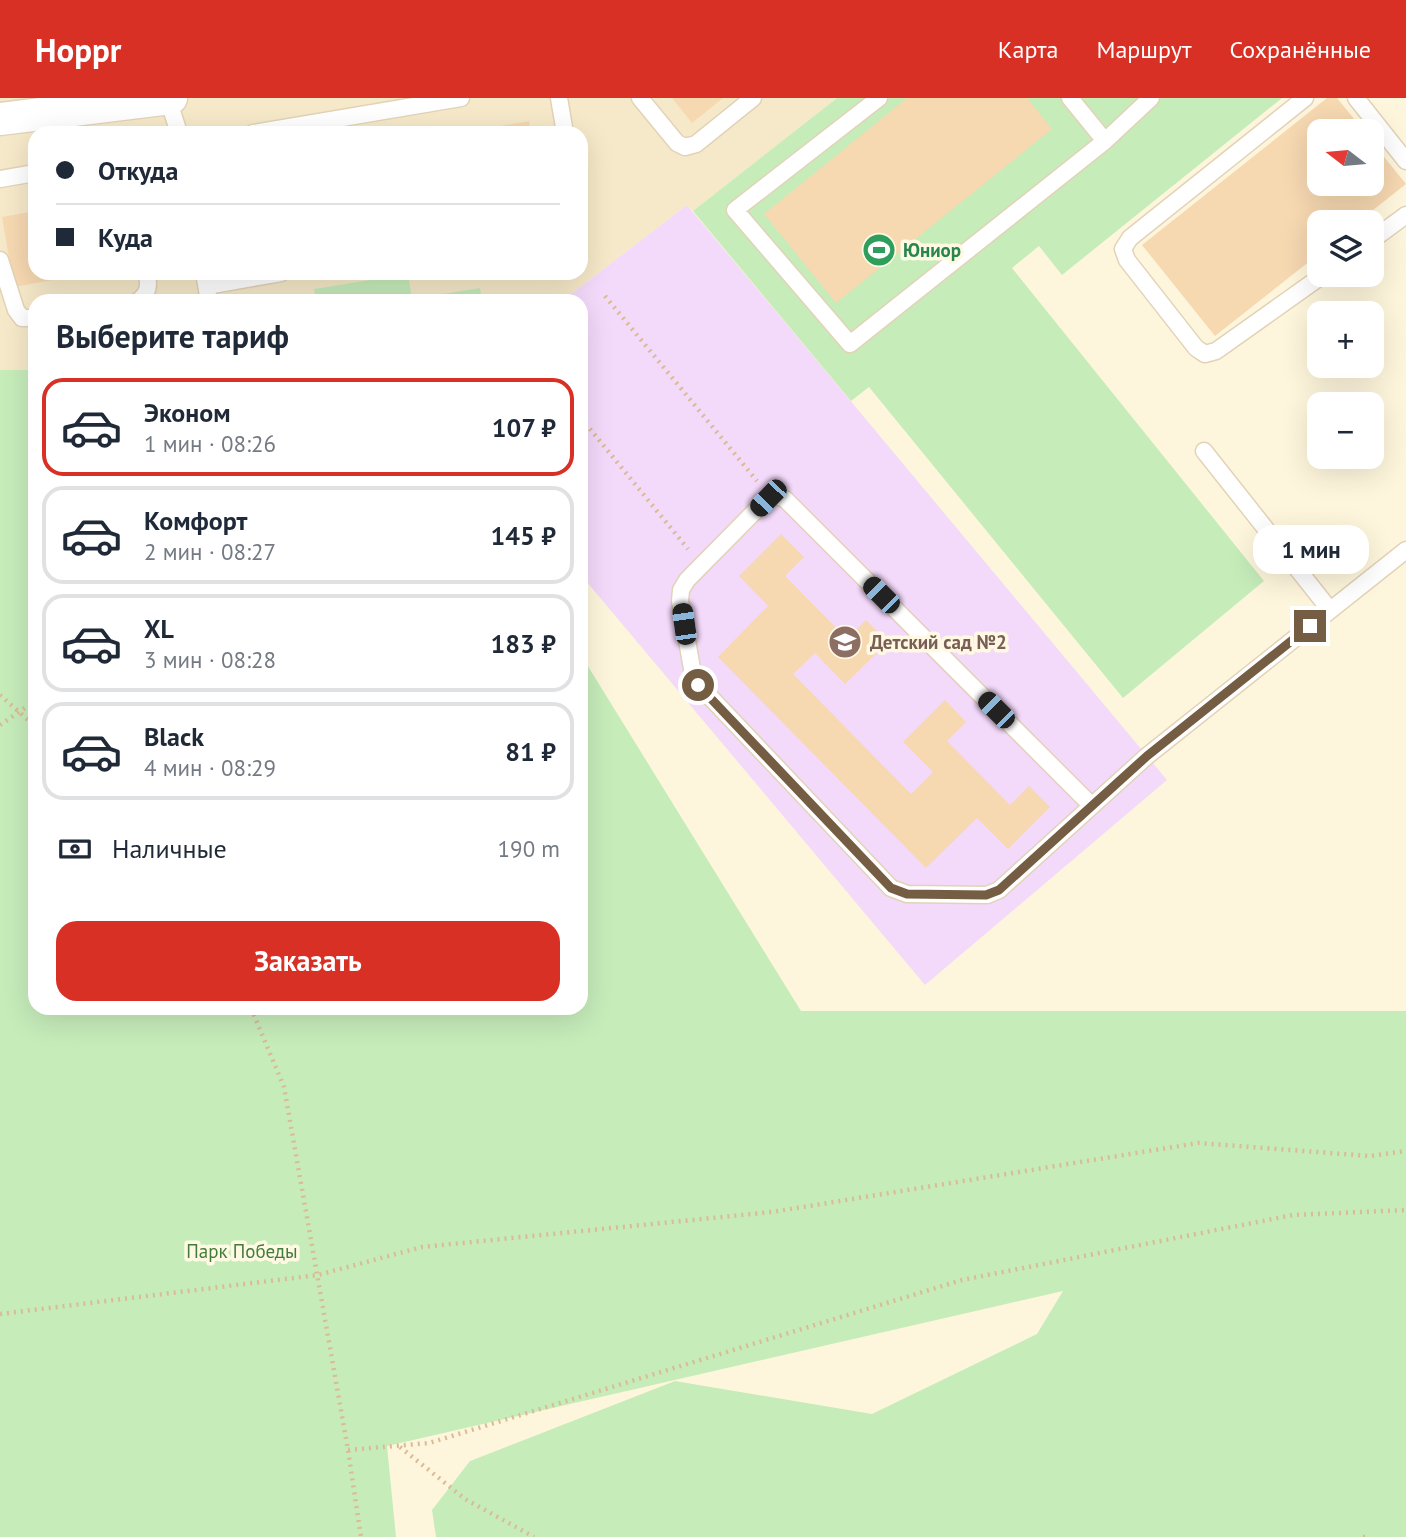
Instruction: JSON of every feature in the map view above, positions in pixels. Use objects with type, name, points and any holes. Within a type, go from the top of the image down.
[{"type":"street","points":[[0,119],[169,98]]},
{"type":"lane","points":[[169,98],[177,126]]},
{"type":"lane","points":[[295,126],[461,98]]},
{"type":"lane","points":[[559,98],[564,126]]},
{"type":"lane","points":[[640,98],[677,143],[685,147],[696,144],[753,98]]},
{"type":"lane","points":[[878,98],[735,210],[850,344],[1105,141],[1151,98]]},
{"type":"lane","points":[[1070,98],[1105,141]]},
{"type":"lane","points":[[1305,98],[1130,238],[1123,249],[1127,260],[1196,348],[1205,354],[1216,351],[1307,286]]},
{"type":"lane","points":[[1356,98],[1406,161]]},
{"type":"lane","points":[[0,179],[28,174]]},
{"type":"lane","points":[[1384,231],[1406,215]]},
{"type":"lane","points":[[0,260],[16,310],[22,318],[28,318]]},
{"type":"lane","points":[[207,287],[244,280]]},
{"type":"lane","points":[[1204,451],[1330,610]]},
{"type":"lane","points":[[1092,806],[785,499],[771,498],[687,580],[681,590],[680,601],[694,680],[891,888],[907,894],[993,894],[1092,806],[1147,756],[1406,550]]},
{"type":"path","points":[[605,296],[771,498]]},
{"type":"path","points":[[588,427],[702,566]]},
{"type":"path","points":[[0,695],[28,719]]},
{"type":"path","points":[[0,726],[28,706]]},
{"type":"path","points":[[254,1015],[284,1087],[361,1537]]},
{"type":"path","points":[[0,1314],[318,1275],[422,1247],[772,1212],[1198,1143],[1370,1156],[1406,1151]]},
{"type":"path","points":[[348,1450],[429,1443],[962,1280],[1293,1215],[1406,1210]]},
{"type":"path","points":[[400,1447],[465,1499],[534,1537]]},
{"type":"path","points":[[1363,1537],[1370,1537]]},
{"type":"shaded area","points":[[0,98],[837,98],[693,211],[687,205],[571,294],[28,294],[28,370],[0,370]]},
{"type":"shaded area","name":"Детский сад №2","points":[[687,205],[1167,780],[925,985],[588,583],[588,294],[571,294]]},
{"type":"green space","points":[[837,98],[1282,98],[1062,275],[1039,246],[1012,268],[1264,581],[1123,698],[869,387],[851,401],[693,211]]},
{"type":"green space","points":[[370,280],[409,280],[411,294],[315,294],[314,289]]},
{"type":"green space","points":[[480,288],[481,294],[443,294]]},
{"type":"green space","name":"Парк Победы","points":[[0,370],[28,370],[28,1015],[588,1015],[588,666],[801,1011],[1406,1011],[1406,1537],[436,1537],[432,1510],[470,1461],[675,1381],[872,1414],[1037,1334],[1063,1291],[387,1446],[396,1537],[0,1537]]},
{"type":"building","points":[[672,98],[723,98],[692,123]]},
{"type":"building","points":[[907,98],[1027,98],[1052,129],[836,303],[764,214]]},
{"type":"building","points":[[1327,98],[1337,98],[1354,119],[1307,119],[1307,196],[1384,196],[1384,157],[1406,184],[1373,210],[1307,210],[1307,263],[1215,336],[1142,245]]},
{"type":"building","points":[[529,121],[530,126],[501,126]]},
{"type":"building","points":[[28,212],[28,280],[53,280],[14,287],[2,217]]},
{"type":"building","points":[[781,534],[804,557],[785,576],[847,639],[866,620],[888,642],[845,684],[815,653],[793,674],[911,794],[933,772],[903,742],[945,700],[966,722],[947,741],[1010,805],[1029,786],[1050,807],[1008,849],[977,818],[926,868],[718,657],[768,606],[739,576]]},
{"type":"place","name":"Юниор","points":[[879,250]]},
{"type":"place","name":"Детский сад №2","points":[[845,642]]},
{"type":"route","points":[[698,685],[891,888],[907,894],[986,895],[999,890],[1147,756],[1310,626]]}]
